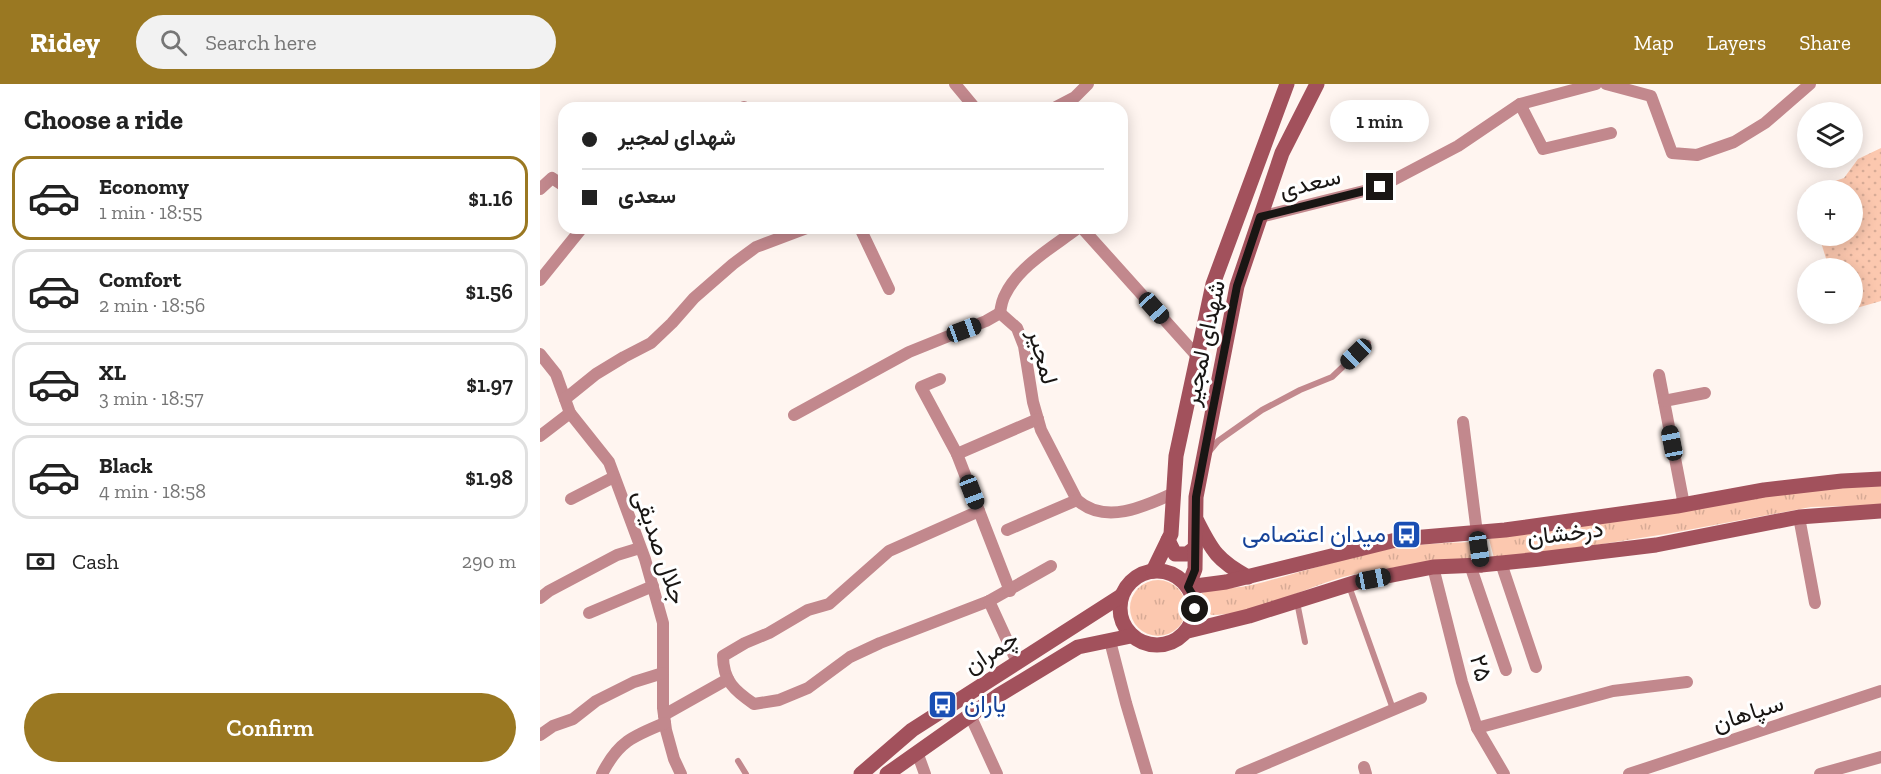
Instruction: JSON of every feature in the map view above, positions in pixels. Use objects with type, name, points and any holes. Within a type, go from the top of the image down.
[{"type":"main road","name":"شهدای لمجیر","points":[[1153,571],[1171,534],[1176,456],[1213,284],[1287,84]]},
{"type":"main road","name":"شهدای لمجیر","points":[[1188,587],[1195,570],[1196,497],[1237,286],[1282,153],[1317,84]]},
{"type":"main road","name":"درخشان","points":[[1188,587],[1226,582],[1400,539],[1477,533],[1684,505],[1764,490],[1881,479]]},
{"type":"main road","name":"درخشان","points":[[1188,631],[1249,616],[1349,585],[1432,567],[1501,563],[1656,545],[1800,517],[1881,511]]},
{"type":"main road","points":[[1195,519],[1213,551],[1228,566],[1248,577]]},
{"type":"main road","points":[[1476,565],[1477,533]]},
{"type":"main road","points":[[1168,540],[1175,554],[1187,554],[1195,548]]},
{"type":"main road","points":[[1153,571],[1173,574],[1188,587],[1194,597],[1195,609],[1188,631],[1179,639],[1167,645],[1154,646],[1142,643],[1131,636],[1121,618],[1119,607],[1126,587],[1134,579],[1153,571]]},
{"type":"main road","name":"چمران","points":[[861,774],[912,730],[1121,597]]},
{"type":"main road","name":"چمران","points":[[887,774],[970,715],[1078,647],[1131,636]]},
{"type":"street","points":[[955,84],[970,102]]},
{"type":"street","points":[[1065,102],[1075,97],[1088,84]]},
{"type":"street","name":"سعدی","points":[[1260,217],[1380,187],[1458,146],[1520,104],[1596,84]]},
{"type":"street","points":[[1606,84],[1651,96],[1672,153],[1697,155],[1734,142],[1765,123],[1810,84]]},
{"type":"street","points":[[1520,104],[1543,149],[1611,133]]},
{"type":"street","points":[[540,189],[552,178],[558,182]]},
{"type":"street","points":[[540,280],[577,234]]},
{"type":"street","points":[[565,399],[596,374],[651,343],[694,298],[756,247],[791,234]]},
{"type":"street","points":[[863,234],[889,289]]},
{"type":"street","points":[[1000,313],[1005,295],[1016,278],[1072,234]]},
{"type":"street","points":[[1085,234],[1197,356]]},
{"type":"street","name":"لمجیر","points":[[794,415],[909,352],[986,321],[1000,313],[1017,328],[1024,346],[1033,402],[1041,430],[1077,500]]},
{"type":"street","name":"جلال صدیقی","points":[[540,354],[556,374],[570,413],[609,462],[653,586],[663,623],[664,719],[674,759],[681,774]]},
{"type":"street","points":[[1659,375],[1684,505]]},
{"type":"street","points":[[940,379],[921,387],[957,454],[1010,591]]},
{"type":"street","points":[[1664,401],[1705,393]]},
{"type":"street","points":[[540,436],[570,413]]},
{"type":"street","points":[[957,454],[1038,419]]},
{"type":"street","points":[[1463,422],[1477,533]]},
{"type":"street","points":[[571,499],[614,477]]},
{"type":"street","points":[[1007,530],[1077,500],[1086,507],[1101,513],[1139,507],[1174,494]]},
{"type":"street","points":[[979,512],[889,551],[829,604],[808,610],[723,656],[723,669],[735,690],[754,704],[779,700],[808,688],[850,657],[880,643],[989,602],[1051,566]]},
{"type":"street","points":[[1800,517],[1815,603]]},
{"type":"street","points":[[540,598],[617,555],[640,548]]},
{"type":"street","points":[[1501,563],[1536,667]]},
{"type":"street","points":[[1476,565],[1506,669]]},
{"type":"street","name":"۲۵","points":[[1432,567],[1462,682],[1477,728],[1504,774]]},
{"type":"street","points":[[589,613],[653,586]]},
{"type":"street","points":[[989,602],[1017,662]]},
{"type":"street","points":[[1110,641],[1147,774]]},
{"type":"street","points":[[540,735],[553,726],[573,719],[596,701],[634,682],[663,673]]},
{"type":"street","points":[[602,774],[624,742],[728,679]]},
{"type":"street","points":[[1477,728],[1613,691],[1687,682]]},
{"type":"street","name":"سپاهان","points":[[1629,774],[1881,691]]},
{"type":"street","points":[[1241,774],[1421,698]]},
{"type":"street","points":[[970,715],[997,774]]},
{"type":"street","points":[[917,752],[925,774]]},
{"type":"street","points":[[1820,774],[1881,757]]},
{"type":"lane","points":[[1203,458],[1218,441],[1262,410],[1300,390],[1332,377],[1368,343]]},
{"type":"lane","points":[[1349,585],[1393,710]]},
{"type":"lane","points":[[1297,601],[1305,642]]},
{"type":"lane","points":[[738,761],[746,774]]},
{"type":"green space","points":[[1881,148],[1881,301],[1863,306],[1863,258],[1826,258],[1822,246],[1863,246],[1863,180],[1838,180],[1844,178],[1851,168],[1863,168],[1863,157]]},
{"type":"green space","points":[[1881,485],[1881,505],[1811,507],[1666,534],[1551,552],[1494,558],[1489,539],[1817,489]]},
{"type":"green space","points":[[1471,542],[1471,561],[1407,566],[1359,573],[1261,606],[1228,614],[1211,615],[1203,604],[1202,593],[1256,584],[1368,554],[1417,545]]},
{"type":"green space","points":[[1152,580],[1164,580],[1174,584],[1182,592],[1186,608],[1182,624],[1174,632],[1164,636],[1152,636],[1142,632],[1134,624],[1130,614],[1130,602],[1134,592],[1142,584]]},
{"type":"place","name":"میدان اعتصامی","points":[[1407,534]]},
{"type":"place","name":"یاران","points":[[943,704]]},
{"type":"route","points":[[1195,609],[1194,597],[1188,587],[1195,570],[1196,497],[1237,286],[1260,217],[1380,187]]}]
